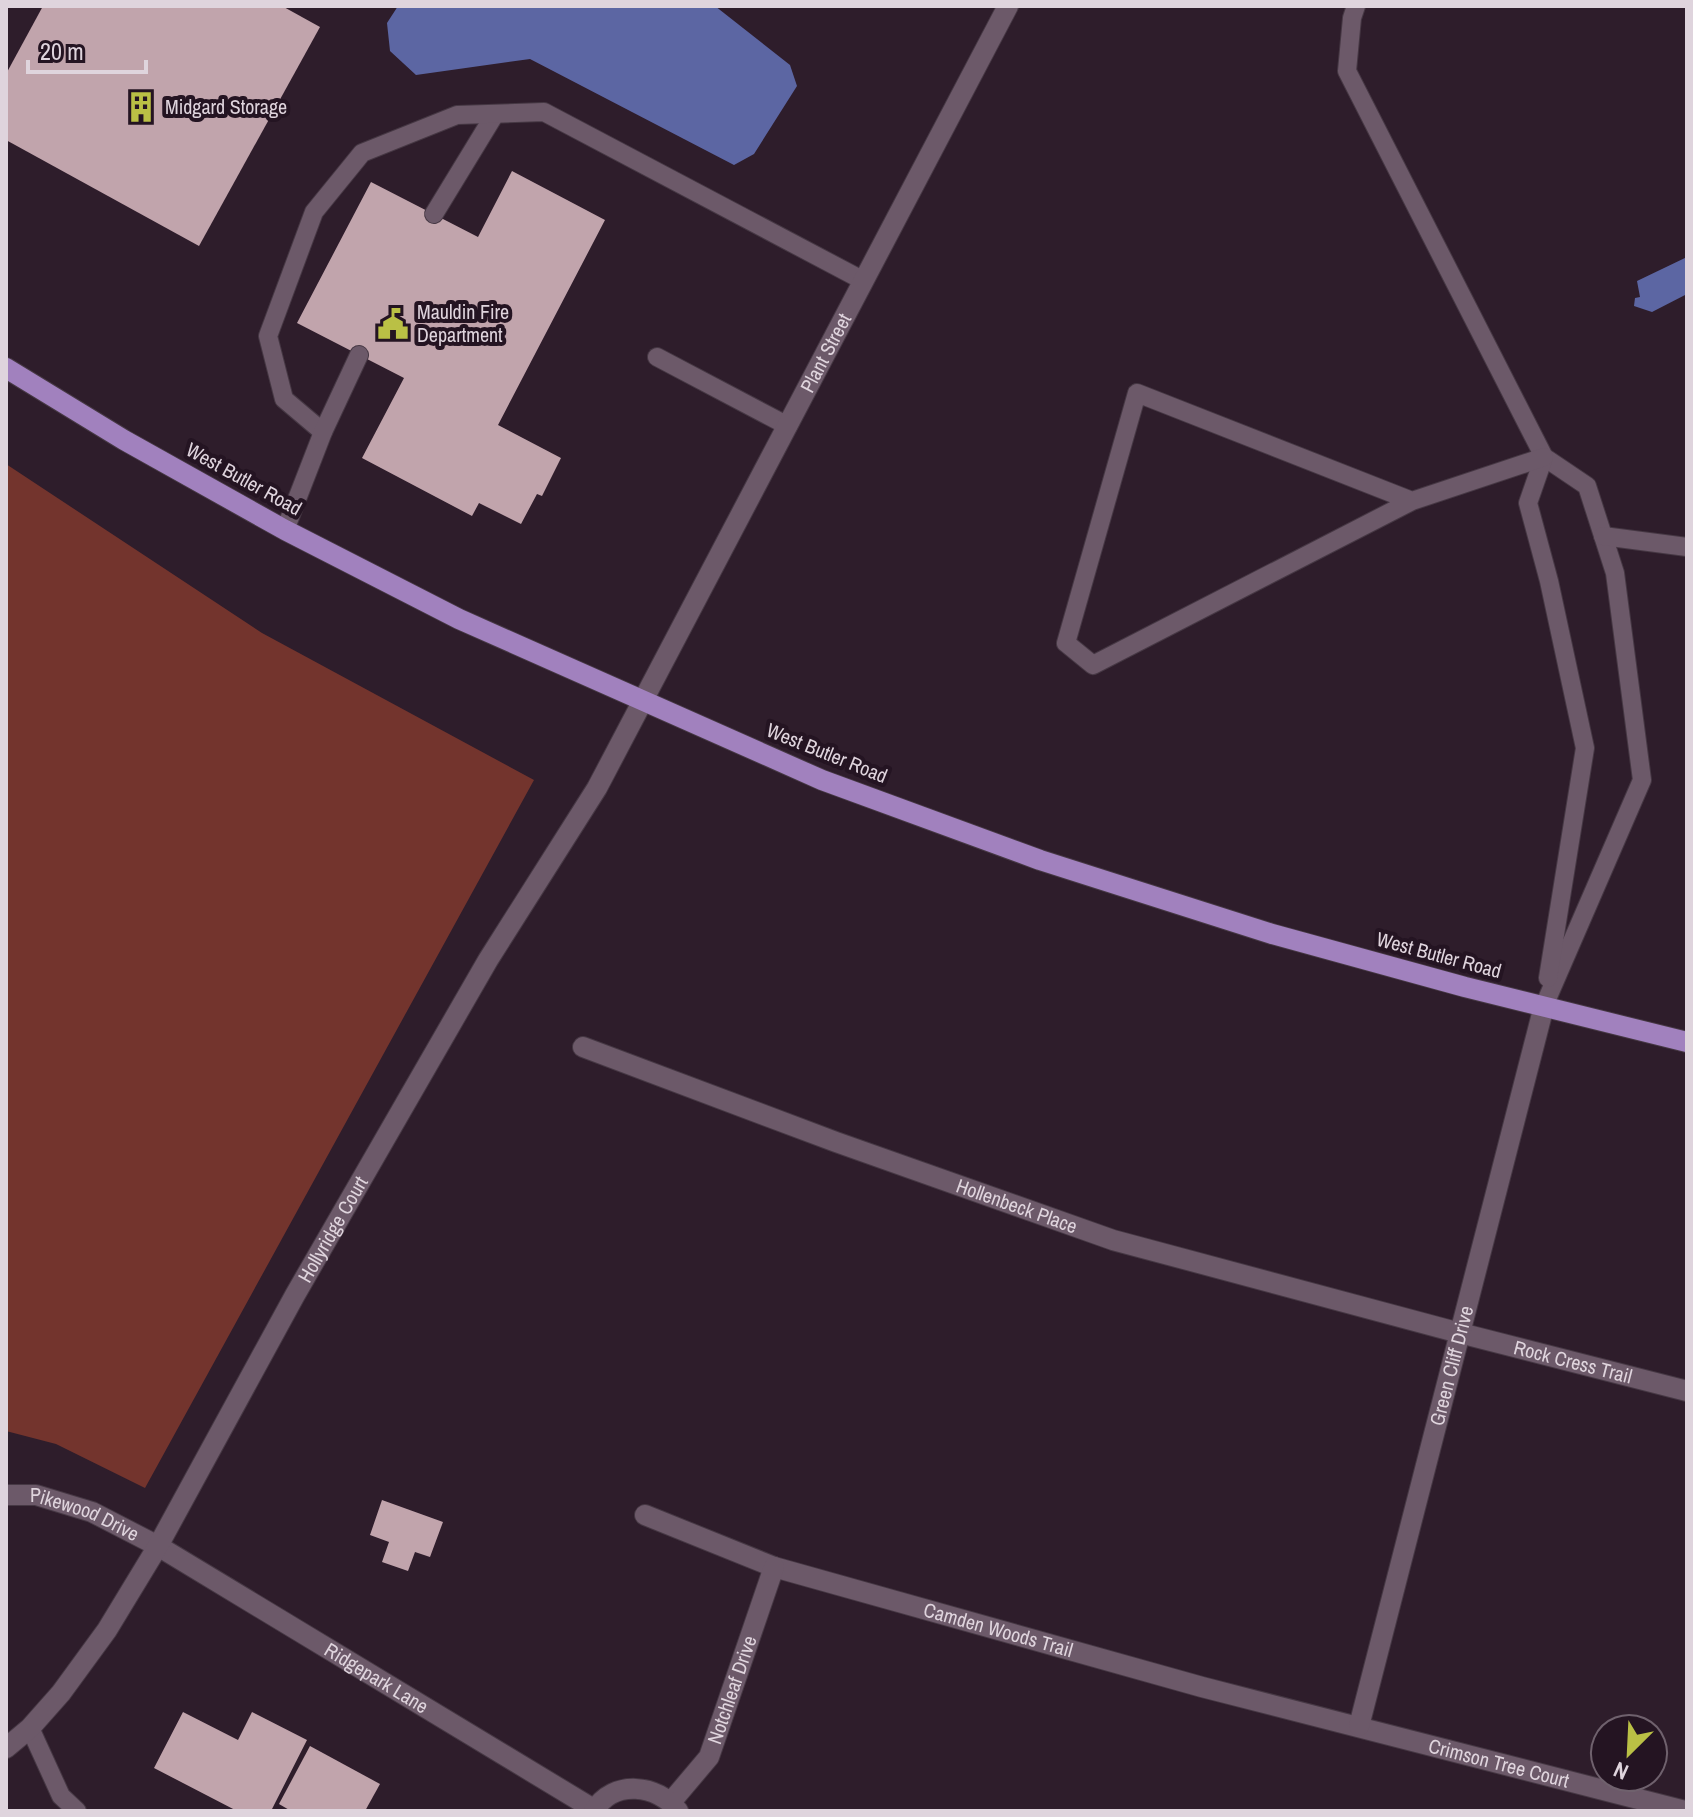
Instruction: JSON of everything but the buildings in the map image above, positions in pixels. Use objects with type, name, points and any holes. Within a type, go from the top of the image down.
[{"type":"main road","name":"West Butler Road","points":[[6,368],[124,440],[285,530],[459,619],[822,780],[1040,860],[1272,934],[1687,1042]]},
{"type":"street","name":"Plant Street","points":[[645,699],[1008,6]]},
{"type":"street","name":"Hollyridge Court","points":[[6,1748],[30,1728],[61,1693],[107,1630],[158,1546],[295,1295],[488,960],[597,788],[645,699]]},
{"type":"street","name":"Green Cliff Drive","points":[[1359,1726],[1544,1006]]},
{"type":"street","name":"Hollenbeck Place","points":[[583,1047],[836,1142],[1113,1240],[1460,1333]]},
{"type":"street","name":"Rock Cress Trail","points":[[1460,1333],[1687,1391]]},
{"type":"street","name":"Pikewood Drive","points":[[6,1495],[36,1495],[92,1512],[158,1546]]},
{"type":"street","name":"Camden Woods Trail","points":[[645,1515],[774,1567],[1202,1687],[1359,1726]]},
{"type":"street","name":"Ridgepark Lane","points":[[158,1546],[594,1810]]},
{"type":"street","name":"Notchleaf Drive","points":[[675,1806],[709,1757],[774,1567]]},
{"type":"street","name":"Crimson Tree Court","points":[[1359,1726],[1685,1811]]},
{"type":"street","points":[[594,1810],[610,1795],[625,1789],[649,1791],[675,1806]]},
{"type":"lane","points":[[1356,6],[1347,71],[1544,457],[1587,486],[1615,573],[1642,780],[1544,1006]]},
{"type":"lane","points":[[323,432],[284,399],[268,336],[314,212],[362,153],[457,115],[544,112],[864,281]]},
{"type":"lane","points":[[434,214],[495,114]]},
{"type":"lane","points":[[285,530],[323,432],[359,355]]},
{"type":"lane","points":[[657,357],[788,426]]},
{"type":"lane","points":[[1412,501],[1137,393],[1066,643],[1093,665],[1412,501],[1544,457]]},
{"type":"lane","points":[[1544,457],[1528,503],[1549,581],[1585,748],[1544,1006]]},
{"type":"lane","points":[[1603,536],[1687,547]]},
{"type":"lane","points":[[30,1728],[61,1796],[77,1811]]},
{"type":"shaded area","points":[[6,464],[262,633],[534,780],[145,1488],[56,1444],[6,1431]]},
{"type":"water","points":[[398,6],[715,6],[790,65],[797,86],[754,154],[734,165],[530,59],[416,75],[390,51],[387,23]]},
{"type":"water","points":[[1687,257],[1687,294],[1652,312],[1634,306],[1635,298],[1640,297],[1637,281]]},
{"type":"place","name":"Midgard Storage","points":[[141,107]]},
{"type":"place","name":"Mauldin Fire Department","points":[[393,324]]}]
